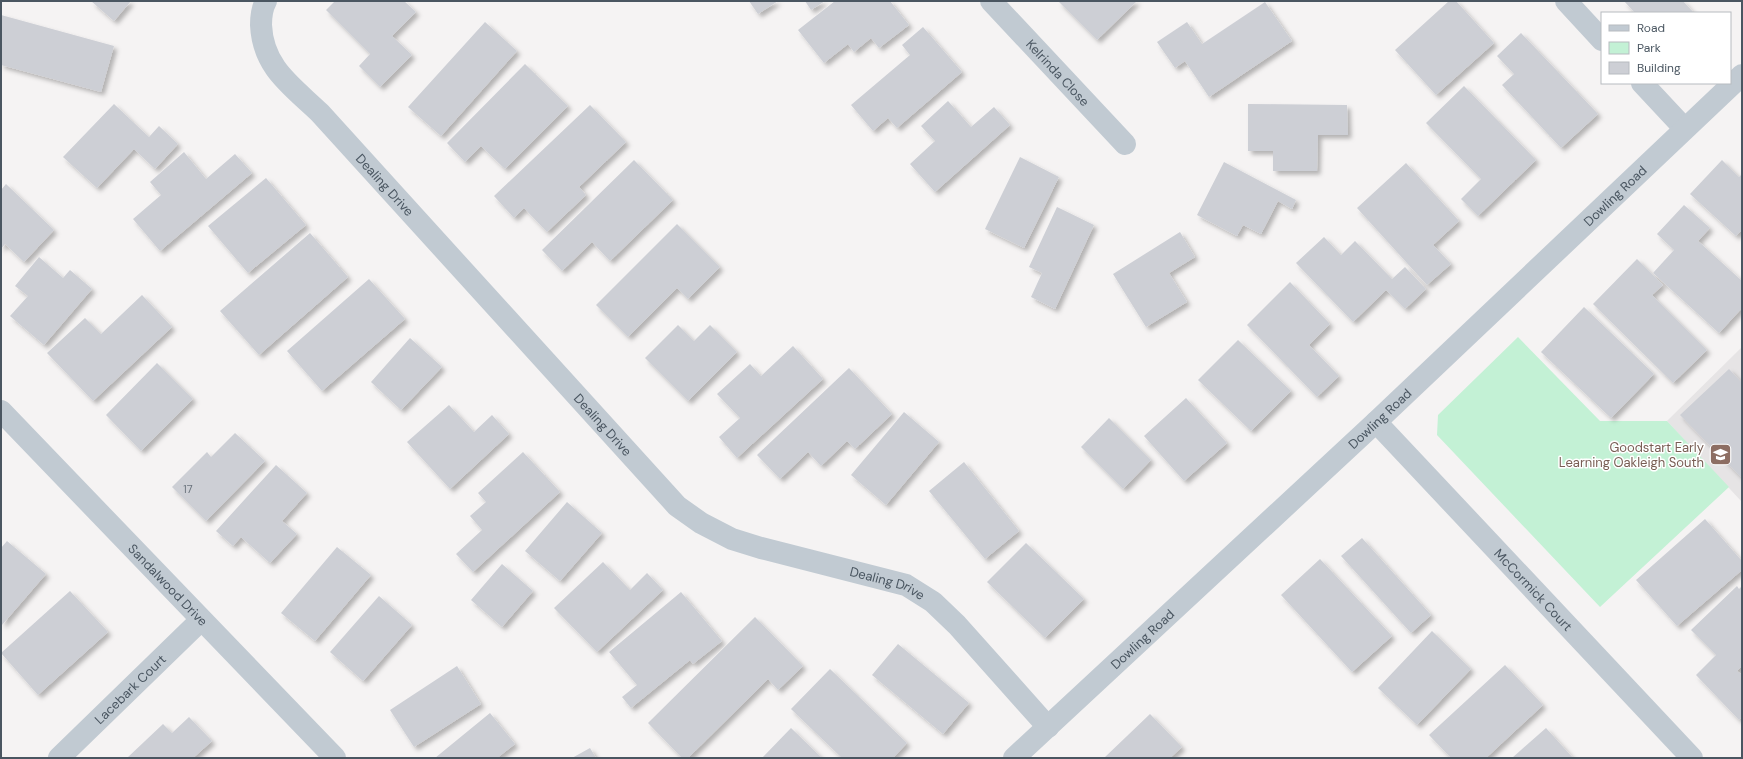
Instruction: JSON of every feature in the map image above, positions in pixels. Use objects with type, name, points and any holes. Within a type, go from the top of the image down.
[{"type":"street","name":"Dealing Drive","points":[[266,1],[261,20],[262,38],[274,67],[320,113],[677,506],[700,523],[732,539],[906,586],[933,602],[957,624],[1048,727]]},
{"type":"street","name":"Kelrinda Close","points":[[991,1],[1125,144]]},
{"type":"street","points":[[1566,1],[1601,39]]},
{"type":"street","name":"Dowling Road","points":[[1014,758],[1376,422],[1684,128],[1742,75]]},
{"type":"street","points":[[1643,84],[1684,128]]},
{"type":"street","name":"Sandalwood Drive","points":[[1,411],[335,758]]},
{"type":"street","name":"McCormick Court","points":[[1376,422],[1692,758]]},
{"type":"street","name":"Lacebark Court","points":[[59,758],[201,620]]},
{"type":"shaded area","name":"Goodstart Early Learning Oakleigh South","points":[[1742,347],[1742,502],[1667,421]]},
{"type":"green space","points":[[1518,337],[1600,421],[1667,421],[1729,487],[1600,607],[1437,435],[1438,415]]},
{"type":"building","points":[[91,1],[131,1],[114,21]]},
{"type":"building","points":[[335,1],[404,1],[416,12],[392,36],[412,55],[380,87],[359,66],[370,54],[326,10]]},
{"type":"building","points":[[749,1],[778,1],[758,14]]},
{"type":"building","points":[[805,1],[825,1],[811,10]]},
{"type":"building","points":[[835,1],[890,1],[909,25],[879,48],[871,38],[854,52],[848,44],[824,63],[798,30]]},
{"type":"building","points":[[1058,1],[1137,1],[1097,40]]},
{"type":"building","points":[[1449,1],[1456,1],[1494,43],[1436,95],[1395,50]]},
{"type":"building","points":[[1624,1],[1683,1],[1693,12],[1634,12]]},
{"type":"building","points":[[1265,2],[1292,41],[1209,97],[1185,61],[1175,68],[1157,42],[1187,22],[1202,44]]},
{"type":"building","points":[[1,15],[114,46],[101,92],[1,65]]},
{"type":"building","points":[[485,22],[517,51],[441,136],[408,107]]},
{"type":"building","points":[[923,27],[962,72],[897,128],[888,118],[873,131],[851,105],[910,55],[902,45]]},
{"type":"building","points":[[1521,33],[1598,114],[1561,148],[1502,85],[1514,74],[1497,56]]},
{"type":"building","points":[[525,64],[568,106],[505,169],[481,146],[465,162],[447,143]]},
{"type":"building","points":[[1464,86],[1536,160],[1478,216],[1461,199],[1481,179],[1426,123]]},
{"type":"building","points":[[948,101],[971,127],[994,107],[1010,125],[935,192],[910,164],[935,141],[921,126]]},
{"type":"building","points":[[114,104],[149,137],[159,126],[178,144],[155,169],[134,149],[97,188],[63,157]]},
{"type":"building","points":[[1248,104],[1347,105],[1348,135],[1318,135],[1317,171],[1273,171],[1273,151],[1248,151]]},
{"type":"building","points":[[590,105],[626,142],[579,187],[586,195],[547,232],[524,208],[514,218],[494,196]]},
{"type":"building","points":[[184,152],[206,179],[235,154],[252,173],[160,251],[133,219],[161,195],[150,182]]},
{"type":"building","points":[[1020,157],[1059,177],[1024,248],[985,229]]},
{"type":"building","points":[[634,160],[673,200],[610,261],[592,242],[562,271],[542,250]]},
{"type":"building","points":[[1722,160],[1739,177],[1742,174],[1742,230],[1736,236],[1690,194]]},
{"type":"building","points":[[1224,162],[1296,200],[1292,209],[1278,201],[1261,234],[1243,225],[1237,236],[1197,215]]},
{"type":"building","points":[[1406,163],[1459,221],[1433,245],[1451,264],[1427,285],[1357,208]]},
{"type":"building","points":[[266,178],[306,225],[248,273],[208,226]]},
{"type":"building","points":[[6,184],[54,230],[24,262],[5,244],[1,249],[1,190]]},
{"type":"building","points":[[1684,205],[1710,228],[1698,241],[1742,281],[1742,308],[1719,333],[1653,273],[1674,250],[1657,234]]},
{"type":"building","points":[[1057,207],[1094,225],[1055,309],[1031,297],[1042,273],[1029,267]]},
{"type":"building","points":[[677,224],[720,267],[688,299],[677,288],[628,337],[596,305]]},
{"type":"building","points":[[1180,232],[1195,257],[1169,273],[1187,302],[1146,327],[1113,274]]},
{"type":"building","points":[[310,233],[348,277],[259,355],[220,311]]},
{"type":"building","points":[[1324,237],[1341,255],[1355,241],[1392,279],[1405,267],[1426,289],[1405,309],[1386,290],[1353,322],[1296,263]]},
{"type":"building","points":[[39,257],[63,278],[70,270],[92,289],[44,345],[10,316],[28,296],[15,286]]},
{"type":"building","points":[[1637,259],[1663,285],[1652,295],[1707,350],[1673,383],[1593,304]]},
{"type":"building","points":[[369,279],[405,319],[322,391],[287,351]]},
{"type":"building","points":[[1290,282],[1330,324],[1309,345],[1339,376],[1317,397],[1247,325]]},
{"type":"building","points":[[142,295],[172,327],[93,401],[47,353],[85,318],[101,334]]},
{"type":"building","points":[[1584,307],[1654,374],[1611,418],[1541,352]]},
{"type":"building","points":[[678,325],[694,341],[710,325],[737,352],[688,401],[645,358]]},
{"type":"building","points":[[410,338],[442,367],[401,410],[371,382]]},
{"type":"building","points":[[1238,340],[1291,391],[1251,431],[1198,380]]},
{"type":"building","points":[[793,346],[823,379],[737,458],[719,437],[740,418],[717,394],[750,364],[761,376]]},
{"type":"building","points":[[157,363],[193,399],[141,451],[106,415]]},
{"type":"building","points":[[849,368],[892,414],[855,449],[847,441],[821,466],[808,452],[780,479],[757,455]]},
{"type":"building","name":"Goodstart Early Learning Oakleigh South","points":[[1729,369],[1742,383],[1742,478],[1680,415]]},
{"type":"building","points":[[1186,398],[1227,443],[1184,481],[1144,436]]},
{"type":"building","points":[[449,405],[474,432],[492,415],[509,434],[450,489],[407,442]]},
{"type":"building","points":[[904,412],[939,442],[886,505],[851,475]]},
{"type":"building","points":[[1109,418],[1151,460],[1123,489],[1081,447]]},
{"type":"building","points":[[235,433],[265,461],[206,521],[172,487],[207,452],[211,457]]},
{"type":"building","points":[[523,452],[560,492],[473,572],[456,554],[482,530],[470,516],[486,502],[478,493]]},
{"type":"building","points":[[964,462],[1019,531],[985,559],[929,491]]},
{"type":"building","points":[[276,465],[307,493],[282,521],[297,534],[270,563],[241,537],[233,546],[216,531]]},
{"type":"building","points":[[567,502],[602,533],[560,581],[525,551]]},
{"type":"building","points":[[1705,519],[1742,561],[1742,570],[1677,626],[1636,580]]},
{"type":"building","points":[[1362,538],[1431,615],[1411,633],[1341,556]]},
{"type":"building","points":[[7,541],[46,574],[2,625],[1,548]]},
{"type":"building","points":[[1026,543],[1084,599],[1045,638],[987,582]]},
{"type":"building","points":[[337,547],[371,575],[315,641],[281,613]]},
{"type":"building","points":[[1320,559],[1392,636],[1352,672],[1281,595]]},
{"type":"building","points":[[603,562],[630,590],[647,573],[663,590],[597,652],[554,608]]},
{"type":"building","points":[[502,564],[533,591],[502,627],[471,600]]},
{"type":"building","points":[[1737,586],[1739,589],[1742,586],[1742,666],[1737,671],[1742,675],[1742,717],[1739,720],[1696,675],[1716,655],[1691,630]]},
{"type":"building","points":[[70,591],[108,632],[38,695],[1,653]]},
{"type":"building","points":[[681,592],[722,641],[693,664],[690,660],[631,708],[622,697],[637,685],[609,652]]},
{"type":"building","points":[[379,596],[412,625],[363,681],[330,652]]},
{"type":"building","points":[[755,617],[803,666],[778,690],[768,679],[688,758],[682,758],[648,723]]},
{"type":"building","points":[[1432,631],[1471,669],[1417,725],[1378,688]]},
{"type":"building","points":[[898,644],[969,703],[943,734],[872,675]]},
{"type":"building","points":[[1505,665],[1543,705],[1486,758],[1451,758],[1429,735]]},
{"type":"building","points":[[457,666],[481,704],[414,747],[390,710]]},
{"type":"building","points":[[830,669],[907,743],[893,758],[842,758],[791,709]]},
{"type":"building","points":[[490,713],[515,744],[497,758],[435,758]]},
{"type":"building","points":[[1150,714],[1182,747],[1170,758],[1104,758]]},
{"type":"building","points":[[189,717],[212,741],[193,758],[127,758],[163,724],[172,733]]},
{"type":"building","points":[[791,728],[822,758],[762,758]]},
{"type":"building","points":[[1546,728],[1573,758],[1512,758]]},
{"type":"building","points":[[590,748],[596,758],[572,758]]},
{"type":"place","name":"Goodstart Early Learning Oakleigh South","points":[[1720,454]]}]
